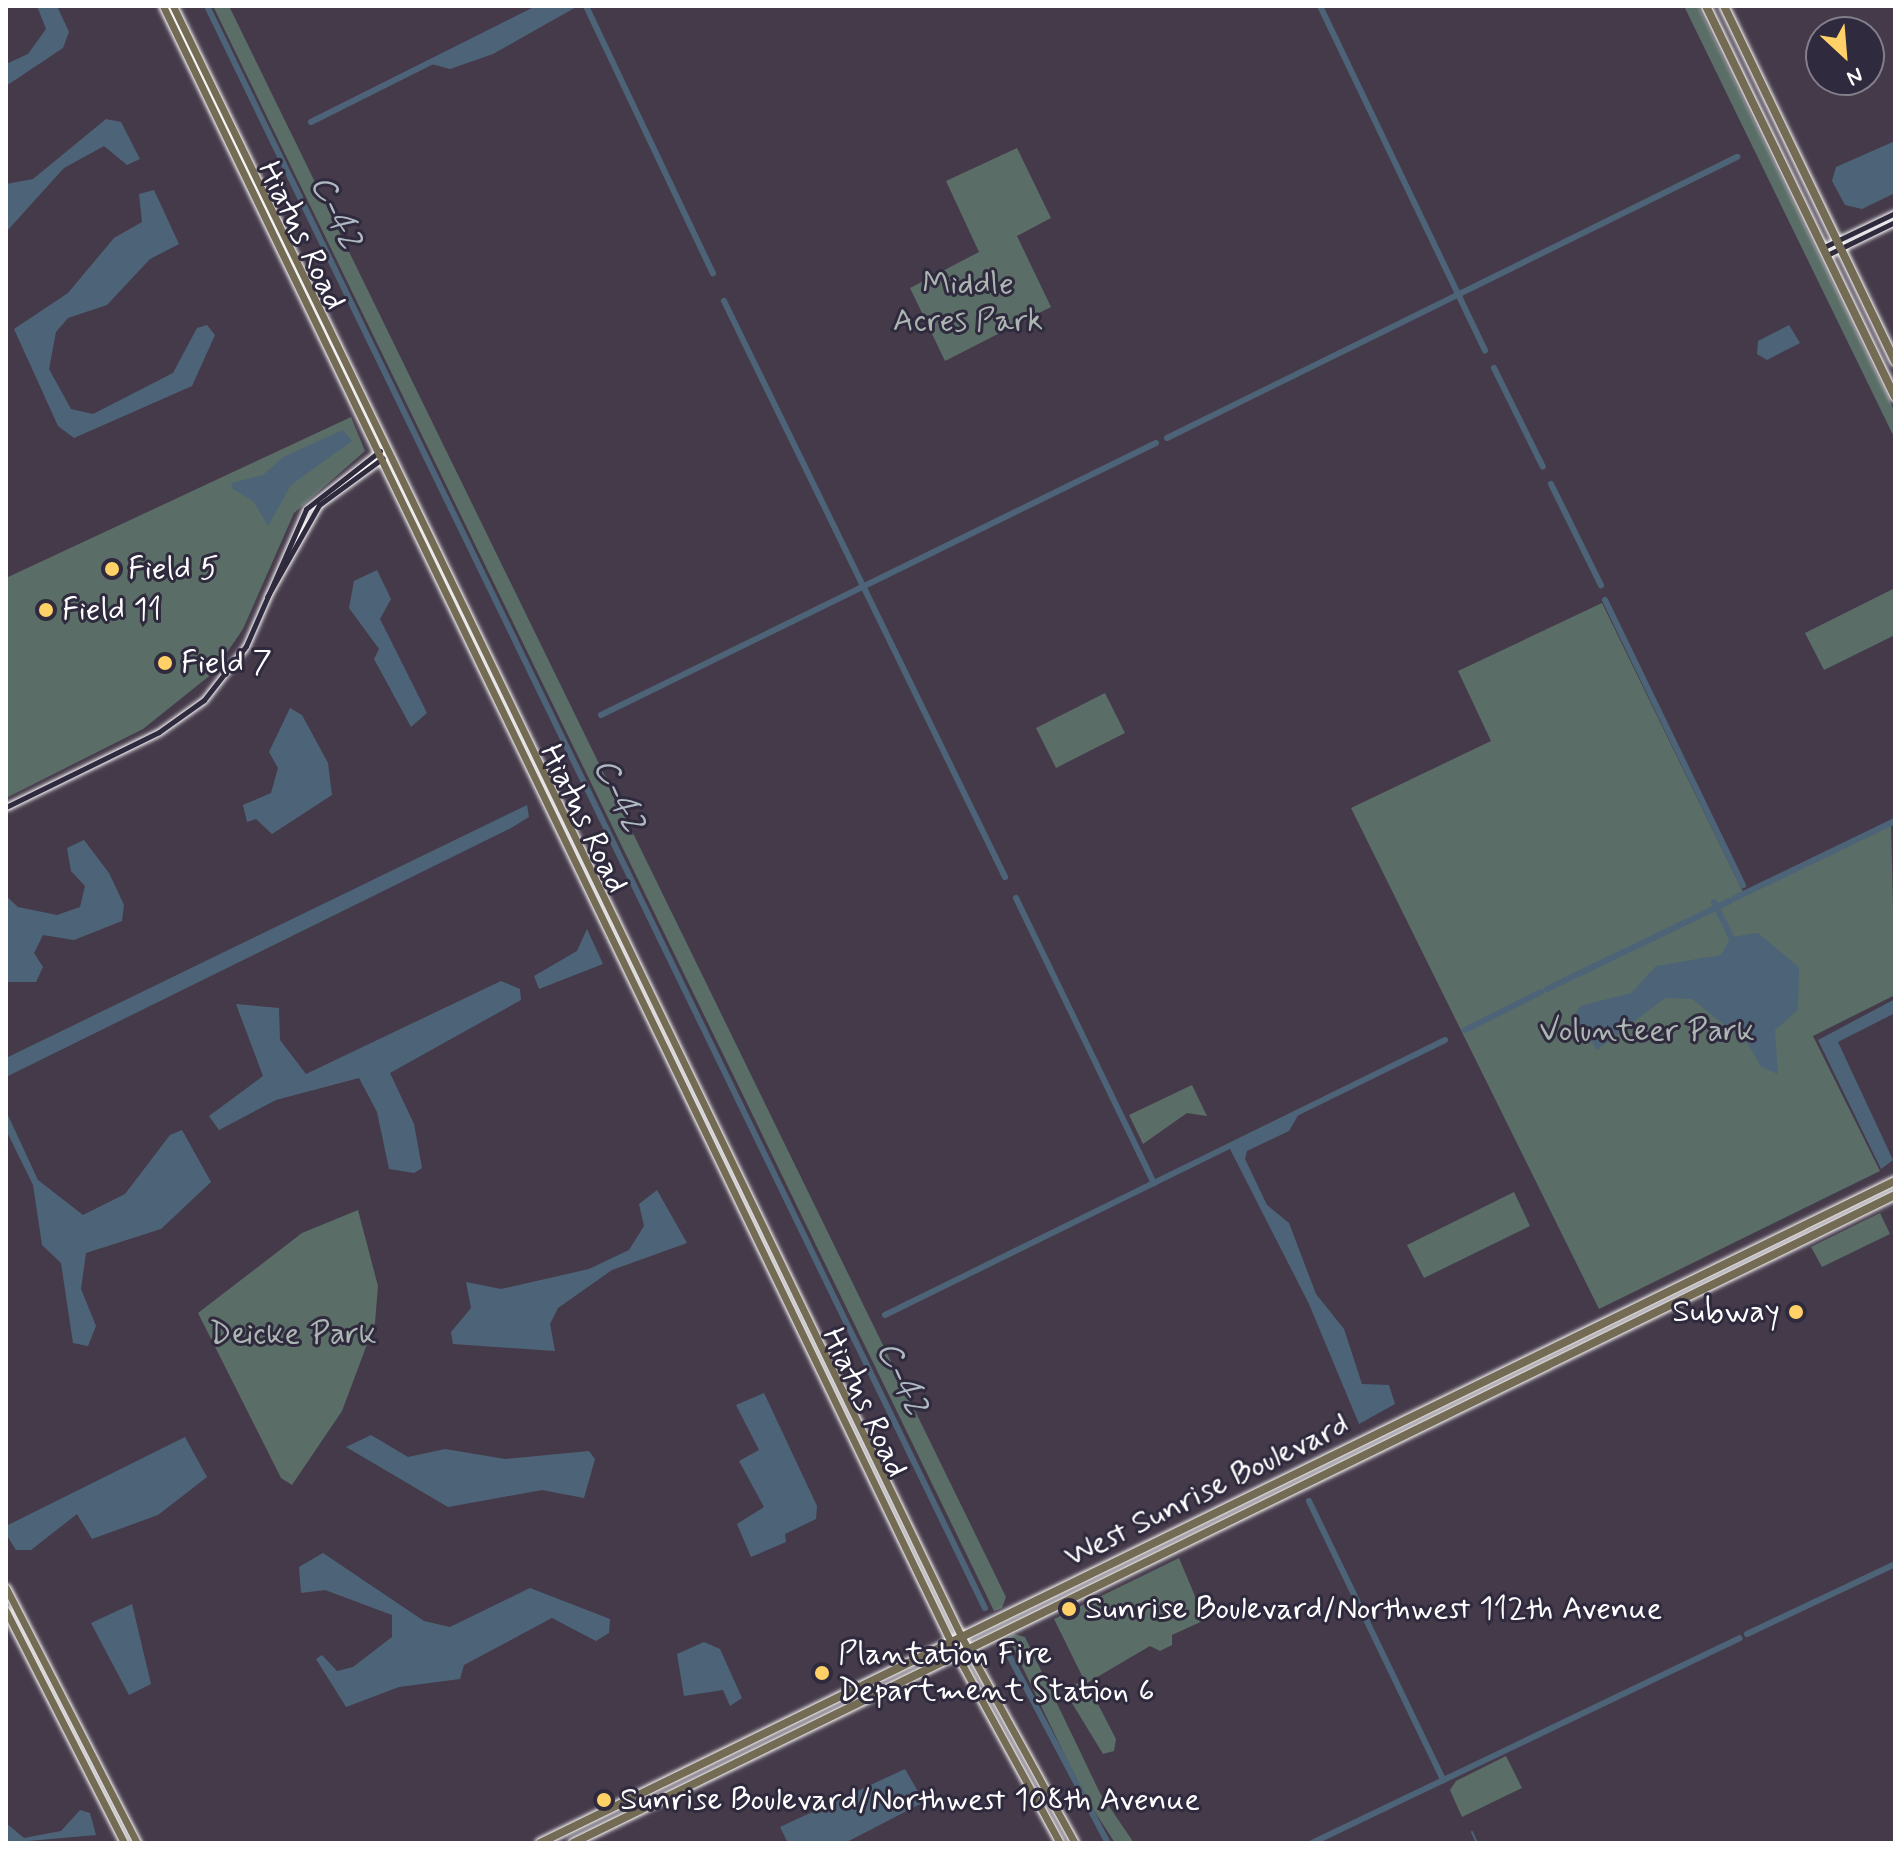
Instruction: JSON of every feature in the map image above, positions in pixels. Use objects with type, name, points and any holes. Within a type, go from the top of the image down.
[{"type":"highway","points":[[1706,6],[1895,397]]},
{"type":"highway","points":[[1724,6],[1895,361]]},
{"type":"highway","name":"West Sunrise Boulevard","points":[[540,1843],[1895,1181]]},
{"type":"highway","name":"West Sunrise Boulevard","points":[[573,1843],[1895,1195]]},
{"type":"main road","name":"Hiatus Road","points":[[163,6],[950,1641],[1060,1843]]},
{"type":"main road","name":"Hiatus Road","points":[[173,6],[961,1636],[1075,1843]]},
{"type":"main road","points":[[170,20],[178,16]]},
{"type":"main road","points":[[6,1588],[137,1843]]},
{"type":"main road","points":[[6,1611],[124,1843]]},
{"type":"street","points":[[1824,252],[1895,213]]},
{"type":"street","points":[[1838,245],[1895,222]]},
{"type":"street","points":[[6,807],[193,710],[239,658],[306,509],[389,450]]},
{"type":"green space","points":[[213,6],[229,6],[1006,1597],[1002,1608],[994,1611]]},
{"type":"green space","points":[[1684,6],[1698,6],[1895,412],[1895,439]]},
{"type":"green space","name":"Middle Acres Park","points":[[1017,148],[1051,218],[1017,236],[1051,307],[945,361],[910,288],[979,252],[946,181]]},
{"type":"green space","points":[[351,417],[365,451],[294,513],[243,629],[213,673],[143,729],[6,798],[6,578]]},
{"type":"green space","points":[[1895,588],[1895,635],[1824,670],[1805,633]]},
{"type":"green space","name":"Volunteer Park","points":[[1602,603],[1745,896],[1891,823],[1895,995],[1813,1036],[1880,1171],[1599,1309],[1351,808],[1491,741],[1458,671]]},
{"type":"green space","points":[[1105,693],[1125,733],[1056,768],[1036,728]]},
{"type":"green space","points":[[1192,1085],[1207,1116],[1187,1113],[1143,1144],[1129,1115]]},
{"type":"green space","points":[[1514,1192],[1530,1226],[1424,1278],[1407,1245]]},
{"type":"green space","name":"Deicke Park","points":[[358,1210],[378,1286],[375,1323],[342,1411],[292,1485],[281,1478],[198,1313],[302,1233]]},
{"type":"green space","points":[[1880,1213],[1890,1234],[1822,1267],[1811,1247]]},
{"type":"green space","points":[[1179,1558],[1205,1620],[1172,1635],[1172,1645],[1160,1651],[1150,1646],[1087,1683],[1116,1739],[1114,1751],[1103,1754],[1064,1690],[1084,1680],[1054,1619]]},
{"type":"green space","points":[[1014,1634],[1025,1637],[1100,1793],[1134,1843],[1115,1843],[1084,1795],[1008,1637]]},
{"type":"green space","points":[[1506,1756],[1522,1788],[1462,1817],[1450,1790],[1456,1781]]},
{"type":"water","points":[[37,6],[57,6],[69,32],[63,48],[6,86],[6,64],[28,54],[46,29]]},
{"type":"water","points":[[543,6],[578,6],[493,54],[450,69],[428,63]]},
{"type":"water","points":[[106,119],[121,122],[140,159],[127,165],[104,146],[64,168],[6,232],[6,184],[33,179]]},
{"type":"water","points":[[1895,141],[1895,193],[1862,209],[1845,205],[1832,181],[1836,167]]},
{"type":"water","points":[[154,190],[179,244],[150,259],[107,305],[68,318],[56,332],[49,369],[71,409],[93,414],[173,373],[197,328],[207,325],[215,335],[192,386],[74,438],[58,426],[14,329],[68,293],[114,238],[142,222],[139,194]]},
{"type":"water","points":[[1789,325],[1800,343],[1767,360],[1757,354],[1758,341]]},
{"type":"water","points":[[343,430],[352,441],[291,485],[268,526],[254,502],[233,489],[231,483],[263,475],[283,457]]},
{"type":"water","points":[[377,570],[391,599],[380,619],[427,713],[411,727],[374,659],[379,649],[349,608],[354,581]]},
{"type":"water","points":[[290,708],[302,715],[328,763],[332,795],[272,834],[256,819],[247,822],[243,805],[271,793],[278,768],[269,752]]},
{"type":"water","points":[[527,805],[529,817],[511,828],[6,1077],[6,1058]]},
{"type":"water","points":[[84,840],[109,873],[124,905],[122,921],[74,940],[43,935],[34,953],[43,967],[36,982],[6,982],[6,896],[18,907],[57,915],[80,907],[85,886],[71,871],[67,848]]},
{"type":"water","points":[[587,929],[603,964],[539,989],[534,976],[577,951]]},
{"type":"water","points":[[1758,933],[1799,967],[1798,1010],[1775,1030],[1778,1074],[1761,1067],[1748,1044],[1692,999],[1665,998],[1597,1050],[1574,1016],[1580,1006],[1631,993],[1656,966],[1721,955],[1731,937]]},
{"type":"water","points":[[501,981],[520,989],[521,1000],[390,1073],[414,1124],[422,1168],[414,1173],[389,1169],[377,1112],[359,1078],[276,1100],[219,1130],[209,1116],[263,1076],[236,1004],[279,1008],[280,1040],[306,1074]]},
{"type":"water","points":[[1895,999],[1895,1013],[1838,1042],[1893,1160],[1881,1169],[1818,1040]]},
{"type":"water","points":[[6,1111],[38,1180],[83,1215],[125,1194],[170,1135],[182,1130],[211,1182],[161,1229],[86,1253],[81,1289],[96,1326],[88,1346],[73,1343],[61,1263],[42,1245],[33,1185],[6,1130]]},
{"type":"water","points":[[1300,1112],[1289,1131],[1247,1151],[1245,1159],[1267,1205],[1289,1223],[1316,1294],[1344,1329],[1362,1384],[1389,1385],[1395,1404],[1359,1424],[1309,1304],[1229,1147]]},
{"type":"water","points":[[657,1190],[687,1243],[612,1270],[558,1308],[550,1324],[555,1351],[453,1344],[451,1332],[471,1308],[466,1282],[501,1289],[589,1269],[629,1250],[644,1226],[639,1204]]},
{"type":"water","points":[[764,1393],[817,1506],[816,1519],[785,1534],[786,1542],[751,1557],[737,1524],[764,1507],[739,1461],[759,1450],[736,1405]]},
{"type":"water","points":[[371,1435],[408,1457],[445,1449],[505,1459],[589,1451],[595,1459],[584,1498],[542,1490],[448,1507],[346,1447]]},
{"type":"water","points":[[185,1437],[207,1477],[158,1515],[92,1539],[77,1514],[31,1550],[16,1550],[6,1534],[6,1526]]},
{"type":"water","points":[[323,1553],[424,1621],[450,1627],[530,1588],[610,1619],[609,1633],[596,1641],[552,1618],[464,1665],[460,1679],[399,1687],[346,1707],[316,1659],[322,1655],[337,1671],[353,1667],[392,1637],[392,1615],[325,1590],[301,1593],[299,1567]]},
{"type":"water","points":[[132,1604],[151,1684],[129,1695],[91,1623]]},
{"type":"water","points":[[704,1642],[720,1649],[742,1698],[730,1706],[723,1690],[684,1696],[677,1654]]},
{"type":"water","points":[[905,1769],[924,1802],[845,1843],[788,1843],[780,1827]]},
{"type":"water","points":[[80,1810],[90,1813],[96,1835],[6,1843],[6,1823],[24,1838],[61,1831]]},
{"type":"waterway","name":"C-42","points":[[207,6],[985,1608]]},
{"type":"waterway","points":[[311,122],[543,6]]},
{"type":"waterway","points":[[586,6],[713,273]]},
{"type":"waterway","points":[[1320,6],[1485,350]]},
{"type":"waterway","points":[[1167,438],[1737,157]]},
{"type":"waterway","points":[[724,301],[1005,877]]},
{"type":"waterway","points":[[1494,368],[1543,467]]},
{"type":"waterway","points":[[601,715],[1156,443]]},
{"type":"waterway","points":[[1551,484],[1601,585]]},
{"type":"waterway","points":[[1605,600],[1743,885]]},
{"type":"waterway","points":[[1735,898],[1895,821]]},
{"type":"waterway","points":[[1016,898],[1154,1183]]},
{"type":"waterway","points":[[1547,989],[1730,901]]},
{"type":"waterway","points":[[1714,902],[1731,937]]},
{"type":"waterway","points":[[1465,1030],[1541,992]]},
{"type":"waterway","points":[[885,1315],[1445,1040]]},
{"type":"waterway","points":[[1309,1501],[1443,1780]]},
{"type":"waterway","points":[[1747,1634],[1895,1564]]},
{"type":"waterway","points":[[1312,1843],[1739,1638]]},
{"type":"waterway","name":"C-42","points":[[1003,1644],[1108,1843]]},
{"type":"waterway","points":[[1472,1832],[1477,1843]]},
{"type":"place","name":"Field 5","points":[[112,569]]},
{"type":"place","name":"Field 11","points":[[46,610]]},
{"type":"place","name":"Field 7","points":[[165,663]]},
{"type":"place","name":"Subway","points":[[1796,1312]]},
{"type":"place","name":"Sunrise Boulevard/Northwest 112th Avenue","points":[[1069,1609]]},
{"type":"place","name":"Plantation Fire Department Station 6","points":[[822,1673]]},
{"type":"place","name":"Sunrise Boulevard/Northwest 108th Avenue","points":[[604,1800]]}]
